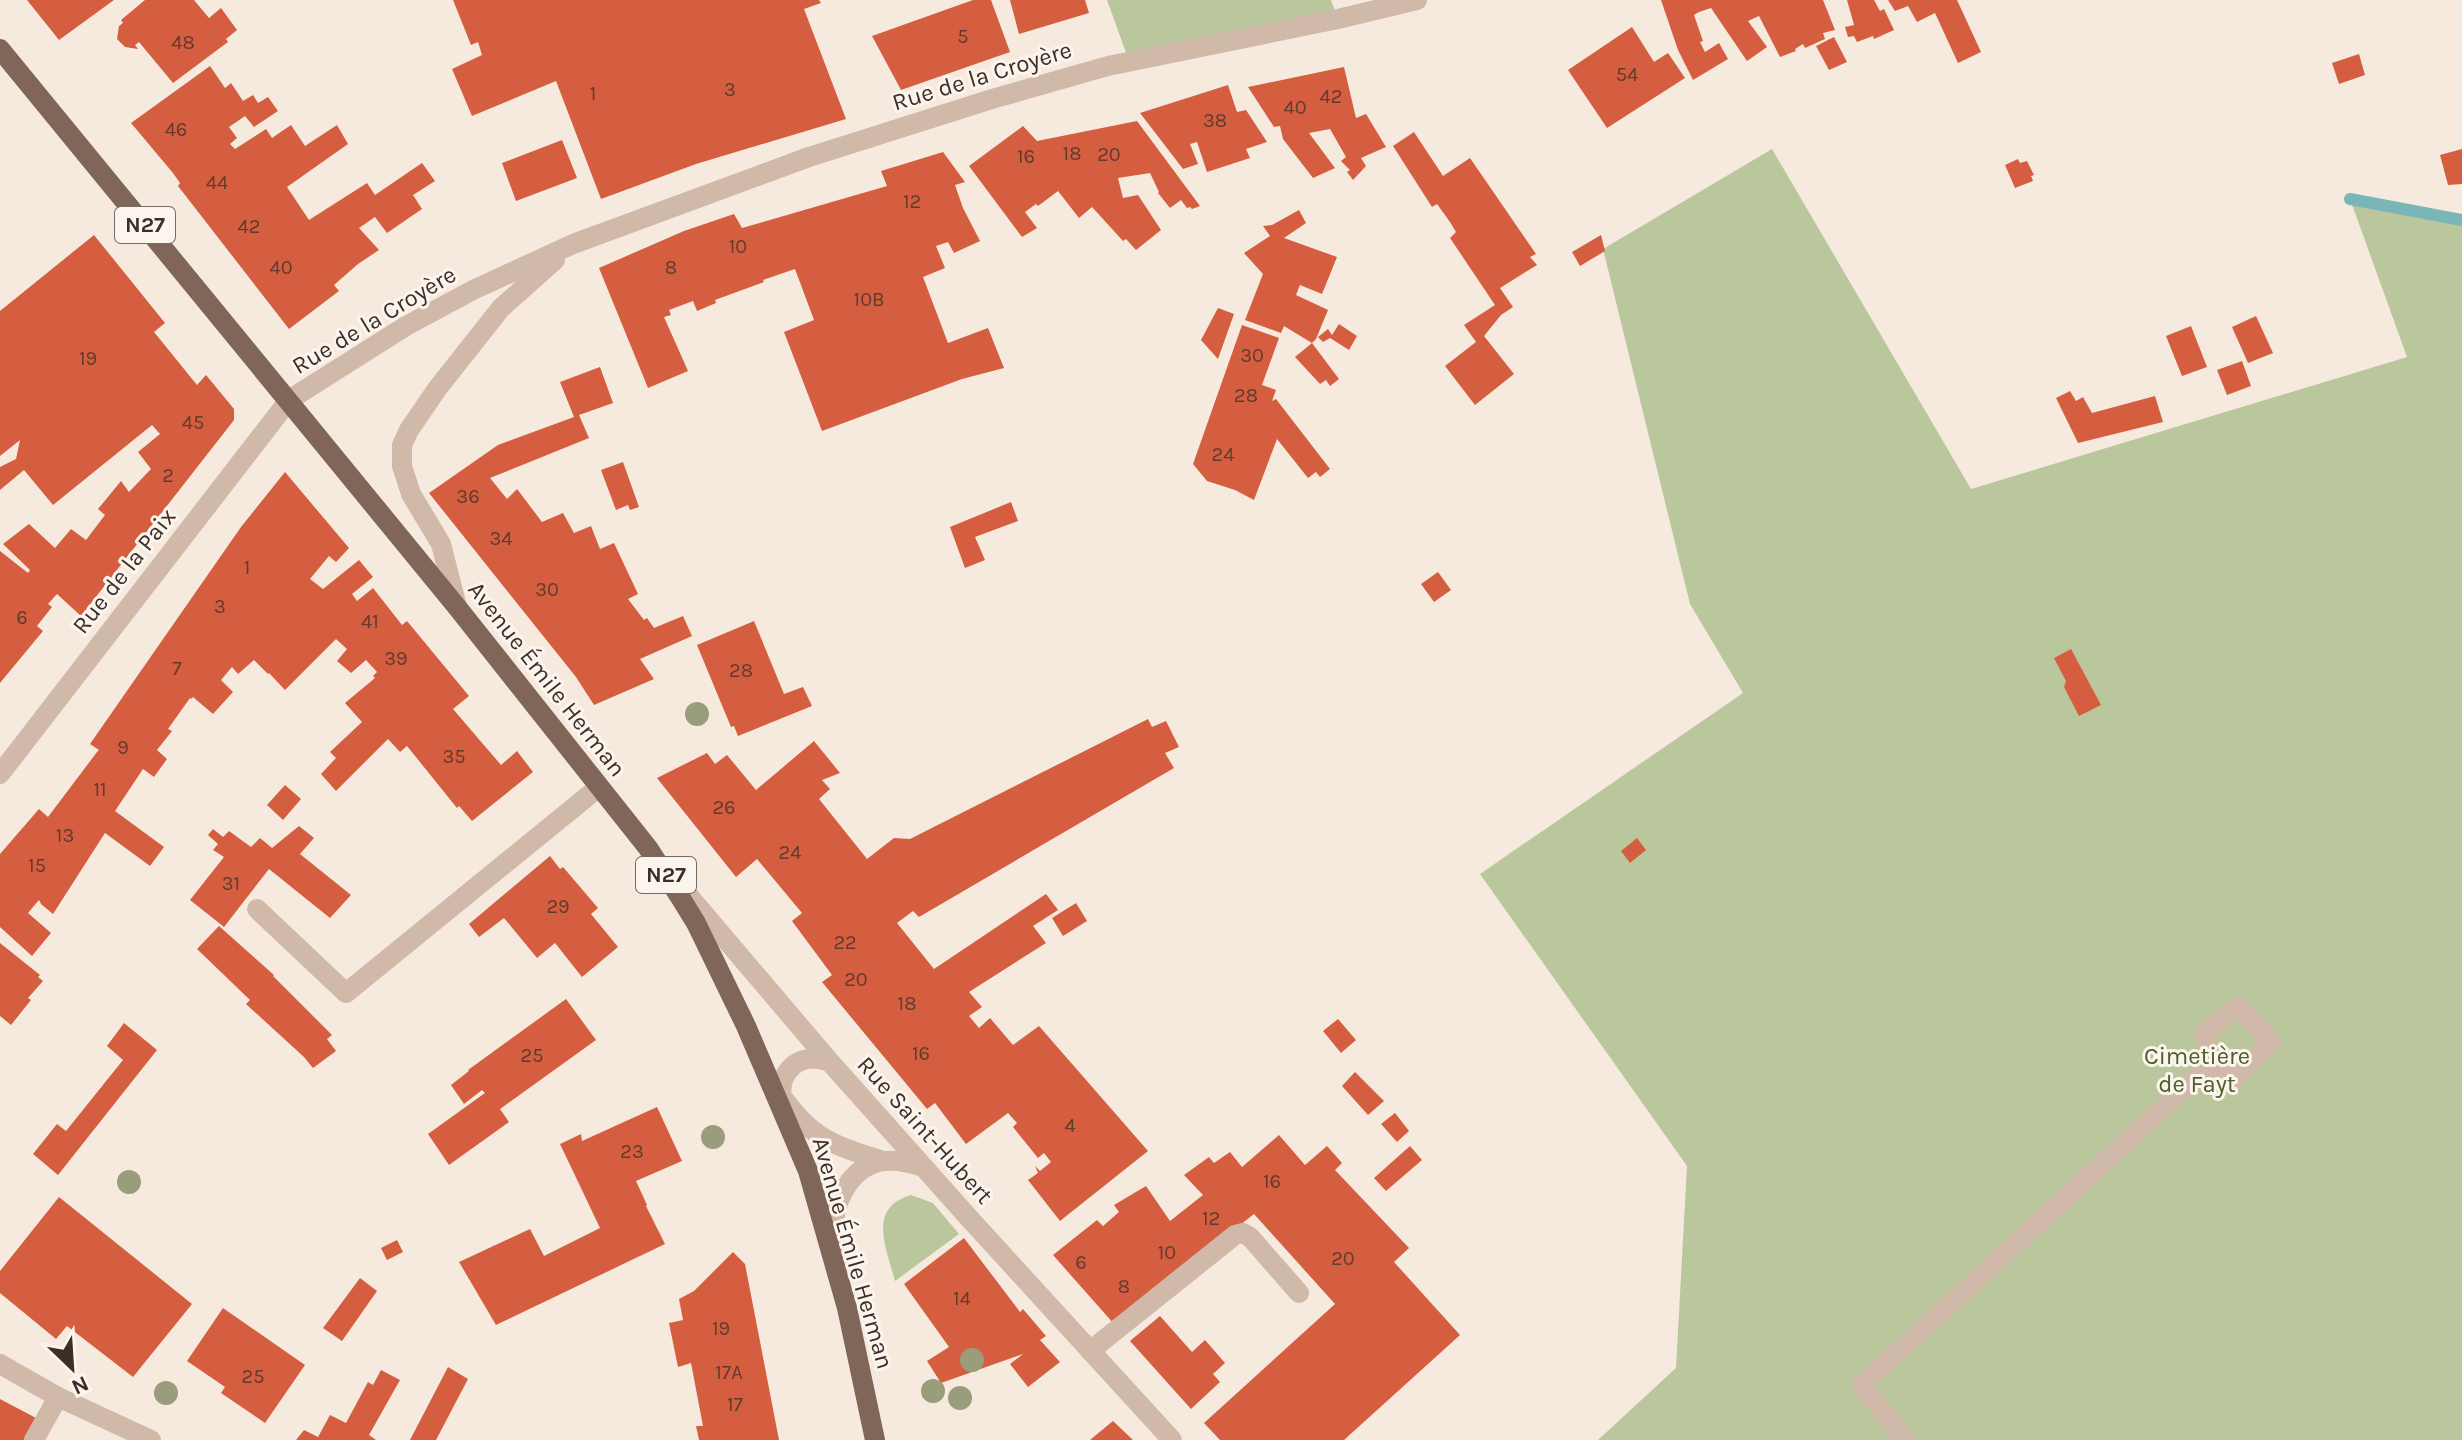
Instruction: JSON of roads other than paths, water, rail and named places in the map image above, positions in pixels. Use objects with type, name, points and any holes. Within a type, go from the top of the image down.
[{"type":"main road","name":"Avenue Émile Herman","points":[[0,49],[457,607],[648,848],[696,923],[753,1042],[808,1171],[847,1308],[875,1440]]},
{"type":"street","name":"Rue de la Croyère","points":[[289,400],[406,326],[473,290],[573,244],[809,157],[1020,91],[1129,61],[1417,0]]},
{"type":"street","name":"Rue de la Croyère","points":[[457,607],[441,544],[411,494],[402,466],[402,445],[437,389],[501,308],[573,244]]},
{"type":"street","name":"Rue de la Paix","points":[[0,774],[289,400]]},
{"type":"street","points":[[257,909],[346,993],[599,787]]},
{"type":"street","name":"Rue Saint-Hubert","points":[[648,848],[830,1062],[1172,1440]]},
{"type":"street","points":[[753,1042],[797,1119],[820,1138],[883,1161]]},
{"type":"street","points":[[785,1115],[780,1092],[784,1075],[805,1059],[817,1058],[830,1062]]},
{"type":"street","points":[[1905,1440],[1862,1385],[2212,1063]]},
{"type":"street","points":[[847,1308],[834,1225],[839,1198],[863,1168],[883,1161],[903,1161],[923,1167]]},
{"type":"street","points":[[1090,1351],[1235,1235],[1243,1233],[1250,1237],[1299,1293]]},
{"type":"street","points":[[0,1364],[58,1397],[151,1440]]},
{"type":"street","points":[[34,1440],[58,1397]]},
{"type":"waterway","points":[[2350,199],[2462,220]]},
{"type":"park label","name":"Cimetière de Fayt","points":[[2197,1070]]}]
